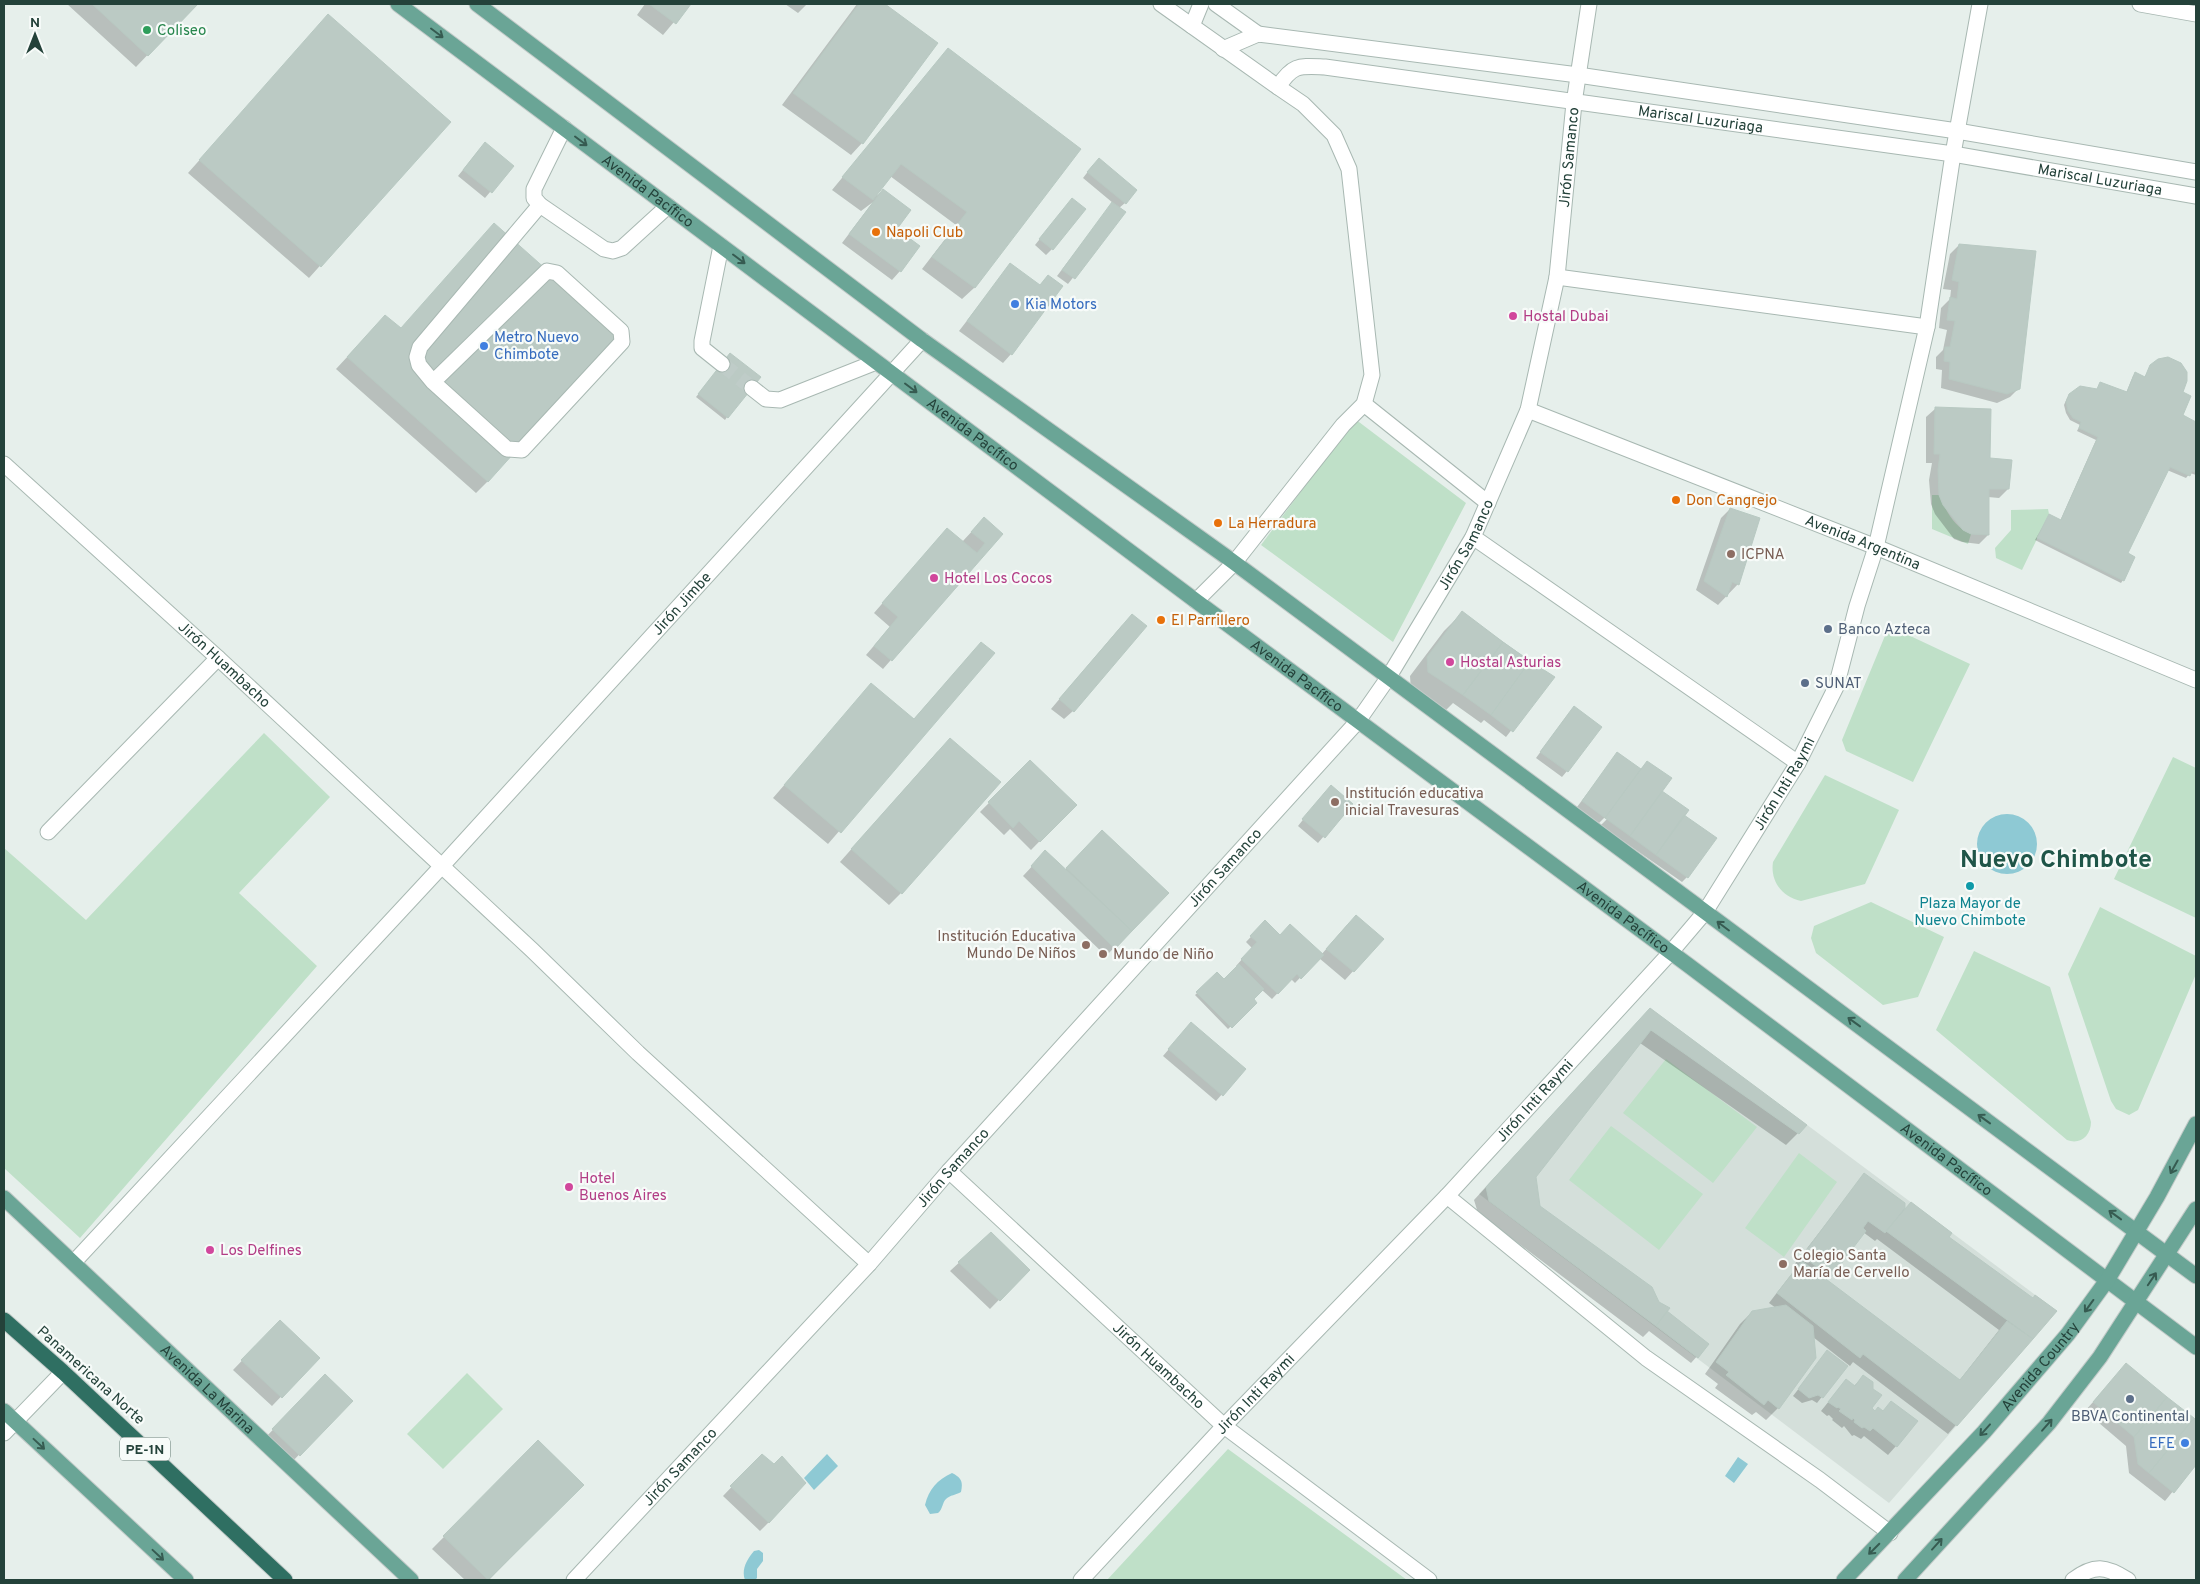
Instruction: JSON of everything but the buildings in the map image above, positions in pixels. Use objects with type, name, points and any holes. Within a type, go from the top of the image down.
[{"type":"highway","name":"Panamericana Norte","points":[[4,1320],[63,1372],[285,1580]]},
{"type":"main road","name":"Avenida Pacífico","points":[[398,4],[1196,601],[1671,952],[2196,1347]]},
{"type":"main road","points":[[477,4],[922,340],[1234,563],[2169,1254],[2196,1276]]},
{"type":"main road","name":"Avenida Country","points":[[1844,1580],[1997,1417],[2068,1334],[2108,1279],[2137,1231],[2196,1124]]},
{"type":"main road","name":"Avenida La Marina","points":[[4,1198],[411,1580]]},
{"type":"main road","points":[[1905,1580],[2049,1424],[2100,1357],[2169,1254],[2196,1209]]},
{"type":"main road","points":[[4,1411],[186,1580]]},
{"type":"street","points":[[1161,4],[1303,104],[1334,135],[1349,169],[1372,375],[1364,404],[1342,425],[1234,563],[1196,601]]},
{"type":"street","points":[[1192,26],[1202,4]]},
{"type":"street","name":"Mariscal Luzuriaga","points":[[1216,4],[1258,34],[1578,75],[1957,131],[2196,172]]},
{"type":"street","name":"Jirón Samanco","points":[[574,1580],[869,1264],[1358,720],[1388,678],[1473,537],[1528,410],[1557,277],[1574,103],[1589,4]]},
{"type":"street","name":"Jirón Inti Raymi","points":[[1081,1580],[1224,1426],[1448,1196],[1671,952],[1705,912],[1798,763],[1836,686],[1856,606],[1876,547],[1927,327],[1953,154],[1980,4]]},
{"type":"street","points":[[2144,4],[2196,14]]},
{"type":"street","points":[[1223,49],[1258,34]]},
{"type":"street","name":"Mariscal Luzuriaga","points":[[1278,87],[1288,71],[1303,67],[1325,67],[1953,154],[2196,196]]},
{"type":"street","points":[[564,128],[534,189],[534,198],[540,205],[604,249],[613,251],[622,248],[668,206]]},
{"type":"street","points":[[433,382],[547,271],[557,273],[622,331],[623,336],[619,346],[522,450],[507,449],[433,382],[419,366],[417,357],[420,347],[540,205]]},
{"type":"street","points":[[721,246],[702,348],[722,364]]},
{"type":"street","points":[[1557,277],[1927,327]]},
{"type":"street","name":"Jirón Jimbe","points":[[74,1262],[442,867],[922,340]]},
{"type":"street","points":[[752,388],[766,399],[780,400],[876,362]]},
{"type":"street","points":[[1364,404],[1488,503]]},
{"type":"street","name":"Avenida Argentina","points":[[1528,410],[1876,547],[2196,680]]},
{"type":"street","name":"Jirón Huambacho","points":[[4,464],[218,658],[638,1053],[869,1264]]},
{"type":"street","points":[[1473,537],[1798,763]]},
{"type":"street","points":[[48,832],[218,658]]},
{"type":"street","name":"Jirón Huambacho","points":[[950,1172],[1224,1426],[1429,1580]]},
{"type":"street","points":[[1448,1196],[1646,1358],[1820,1480],[1890,1533]]},
{"type":"street","points":[[4,1433],[63,1372]]},
{"type":"street","points":[[2073,1580],[2087,1570],[2102,1568],[2123,1577]]},
{"type":"shaded area","name":"Colegio Santa María de Cervello","points":[[1650,1008],[2057,1311],[1889,1503],[1479,1194]]},
{"type":"green space","points":[[1355,419],[1466,503],[1393,642],[1261,545]]},
{"type":"green space","points":[[1932,495],[1939,495],[1955,523],[1971,534],[1968,544],[1932,529]]},
{"type":"green space","points":[[2048,509],[2049,514],[2022,570],[1996,558],[1995,548],[2011,530],[2011,510]]},
{"type":"green space","points":[[1889,626],[1970,664],[1913,782],[1846,751],[1842,740]]},
{"type":"green space","points":[[264,733],[330,797],[239,893],[317,966],[80,1238],[4,1168],[4,848],[86,920]]},
{"type":"green space","points":[[2173,757],[2196,768],[2196,918],[2114,879]]},
{"type":"green space","points":[[1825,775],[1899,810],[1865,884],[1801,901],[1788,896],[1779,887],[1773,876],[1773,862]]},
{"type":"green space","points":[[1871,902],[1944,937],[1918,997],[1883,1005],[1816,953],[1811,938],[1814,926]]},
{"type":"green space","points":[[2100,907],[2196,956],[2196,974],[2138,1110],[2129,1115],[2116,1109],[2111,1101],[2068,974]]},
{"type":"green space","points":[[1974,951],[2050,987],[2091,1122],[2091,1127],[2084,1138],[2076,1141],[2067,1140],[1936,1030]]},
{"type":"green space","points":[[1666,1059],[1757,1127],[1713,1183],[1623,1113]]},
{"type":"green space","points":[[1611,1126],[1703,1194],[1659,1250],[1569,1180]]},
{"type":"green space","points":[[1799,1153],[1837,1182],[1784,1257],[1745,1228]]},
{"type":"green space","points":[[467,1373],[503,1409],[443,1469],[407,1434]]},
{"type":"green space","points":[[1228,1449],[1407,1580],[1107,1580]]},
{"type":"water","points":[[2001,814],[2013,814],[2029,822],[2035,832],[2037,844],[2035,856],[2029,866],[2013,874],[2001,874],[1985,866],[1977,850],[1977,838],[1985,822]]},
{"type":"water","points":[[827,1454],[838,1466],[814,1490],[804,1478]]},
{"type":"water","points":[[1738,1457],[1748,1464],[1734,1483],[1725,1476]]},
{"type":"water","points":[[952,1473],[961,1481],[961,1492],[946,1499],[938,1513],[930,1514],[925,1505],[931,1490],[938,1482]]},
{"type":"water","points":[[759,1550],[763,1553],[763,1561],[757,1569],[757,1578],[755,1580],[745,1580],[744,1569],[747,1561],[754,1551]]},
{"type":"tunnel","points":[[722,364],[752,388]]},
{"type":"place","name":"Coliseo","points":[[147,30]]},
{"type":"place","name":"Napoli Club","points":[[876,232]]},
{"type":"place","name":"Kia Motors","points":[[1015,304]]},
{"type":"place","name":"Hostal Dubai","points":[[1513,316]]},
{"type":"place","name":"Metro Nuevo Chimbote","points":[[484,346]]},
{"type":"place","name":"Don Cangrejo","points":[[1676,500]]},
{"type":"place","name":"La Herradura","points":[[1218,523]]},
{"type":"place","name":"ICPNA","points":[[1731,554]]},
{"type":"place","name":"Hotel Los Cocos","points":[[934,578]]},
{"type":"place","name":"El Parrillero","points":[[1161,620]]},
{"type":"place","name":"Banco Azteca","points":[[1828,629]]},
{"type":"place","name":"Hostal Asturias","points":[[1450,662]]},
{"type":"place","name":"SUNAT","points":[[1805,683]]},
{"type":"place","name":"Institución educativa inicial Travesuras","points":[[1335,802]]},
{"type":"place","name":"Plaza Mayor de Nuevo Chimbote","points":[[1970,886]]},
{"type":"place","name":"Institución Educativa Mundo De Niños","points":[[1086,945]]},
{"type":"place","name":"Mundo de Niño","points":[[1103,954]]},
{"type":"place","name":"Hotel Buenos Aires","points":[[569,1187]]},
{"type":"place","name":"Los Delfines","points":[[210,1250]]},
{"type":"place","name":"Colegio Santa María de Cervello","points":[[1783,1264]]},
{"type":"place","name":"BBVA Continental","points":[[2130,1399]]},
{"type":"place","name":"EFE","points":[[2185,1443]]},
{"type":"district","name":"Nuevo Chimbote","points":[[2056,858]]}]
